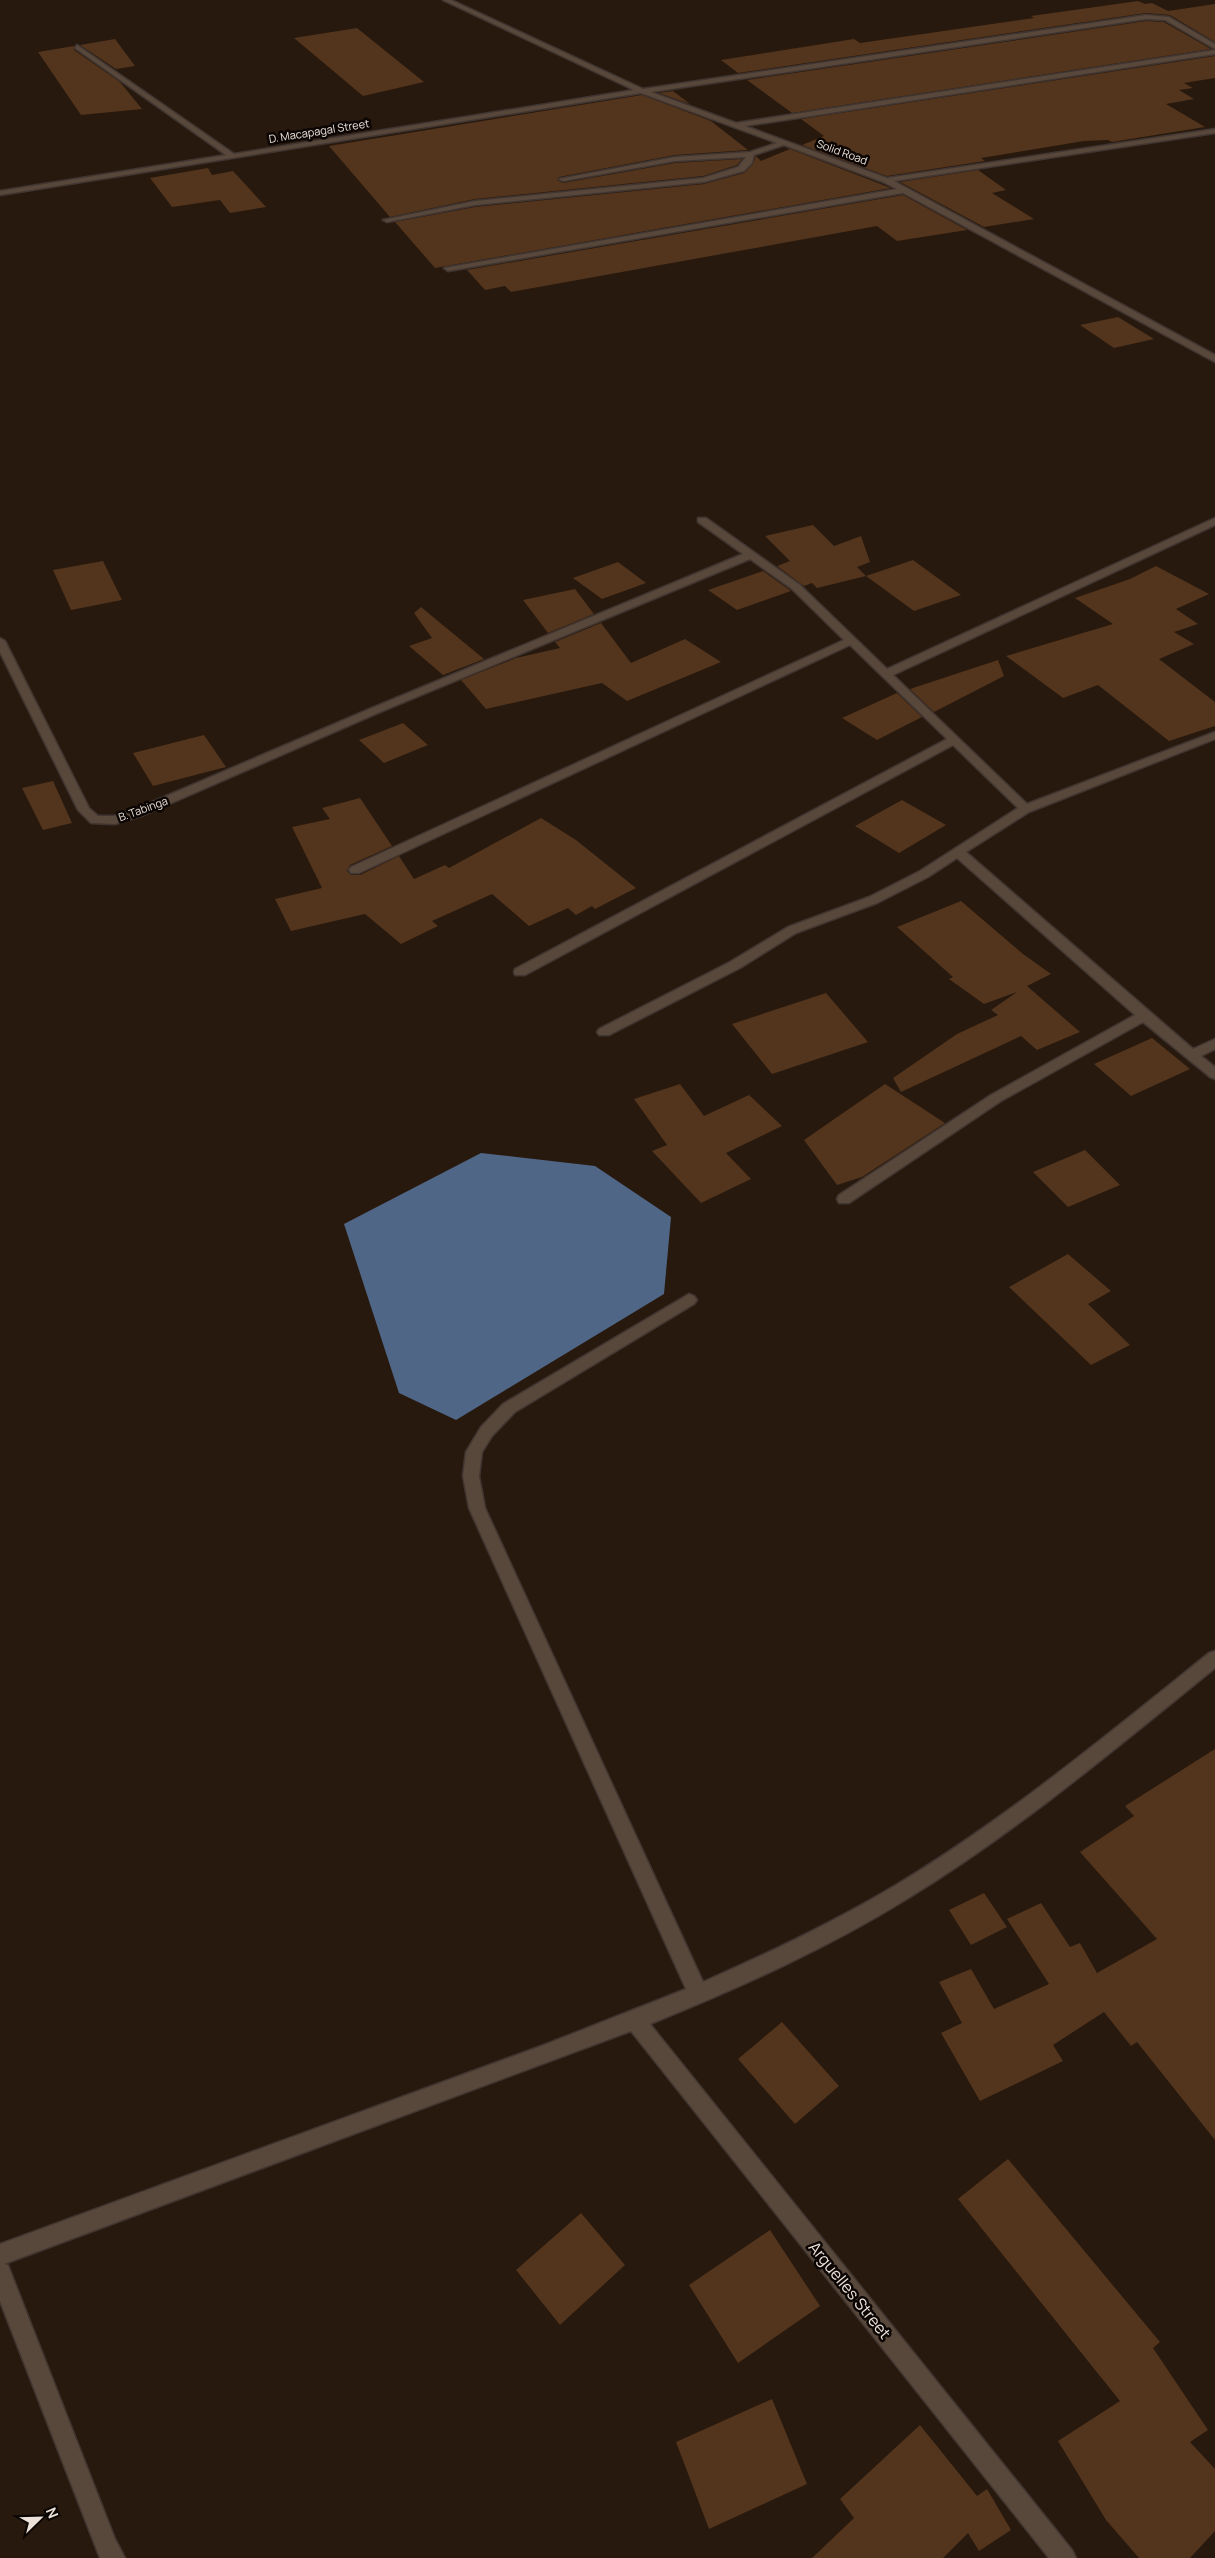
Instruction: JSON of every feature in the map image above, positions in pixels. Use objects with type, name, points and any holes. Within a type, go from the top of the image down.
[{"type":"street","name":"Solid Road","points":[[446,0],[642,91],[886,180],[1215,359]]},
{"type":"street","name":"D. Macapagal Street","points":[[0,193],[642,91],[1153,16],[1167,18],[1215,47]]},
{"type":"street","points":[[77,47],[234,156]]},
{"type":"street","points":[[736,126],[1215,52]]},
{"type":"street","points":[[886,180],[1215,131]]},
{"type":"street","points":[[563,179],[675,159],[751,154],[783,143]]},
{"type":"street","points":[[387,220],[475,202],[704,180],[741,169],[749,161],[751,154]]},
{"type":"street","points":[[448,268],[905,190]]},
{"type":"street","points":[[702,520],[796,587],[852,640],[952,741],[1025,809]]},
{"type":"street","points":[[886,674],[1215,521]]},
{"type":"street","name":"B. Tabinga","points":[[0,641],[84,810],[94,820],[115,820],[140,812],[376,710],[752,554]]},
{"type":"street","points":[[355,870],[852,640]]},
{"type":"street","points":[[604,1032],[735,965],[792,930],[881,896],[924,874],[1025,809],[1215,736]]},
{"type":"street","points":[[520,972],[952,741]]},
{"type":"street","points":[[957,851],[1144,1016],[1193,1054],[1215,1074]]},
{"type":"street","points":[[844,1199],[996,1098],[1144,1016]]},
{"type":"street","points":[[1193,1054],[1215,1043]]},
{"type":"street","points":[[689,1300],[509,1408],[485,1431],[472,1455],[469,1481],[476,1508],[699,1995]]},
{"type":"street","points":[[0,2255],[636,2022],[699,1995],[855,1919],[960,1856],[1071,1774],[1215,1658]]},
{"type":"street","name":"Arguelles Street","points":[[636,2022],[1064,2558]]},
{"type":"street","points":[[0,2272],[106,2546],[113,2558]]},
{"type":"water","points":[[481,1153],[595,1166],[671,1217],[664,1294],[456,1420],[399,1393],[344,1224]]},
{"type":"building","points":[[1138,1],[1145,4],[1152,3],[1168,11],[1215,4],[1215,42],[1170,15],[1146,13],[738,73],[721,60],[854,39],[860,43]]},
{"type":"building","points":[[1146,21],[1164,22],[1211,49],[792,113],[747,80]]},
{"type":"building","points":[[357,28],[424,82],[363,96],[294,38]]},
{"type":"building","points":[[115,39],[135,66],[116,69],[80,45]]},
{"type":"building","points":[[74,46],[74,50],[120,82],[142,109],[81,115],[38,52]]},
{"type":"building","points":[[1215,56],[1215,78],[1184,83],[1193,88],[1179,90],[1194,99],[1166,104],[1205,127],[1112,142],[1108,140],[1084,141],[981,158],[985,161],[887,176],[802,145],[824,136],[801,119]]},
{"type":"building","points":[[673,91],[690,104],[659,93]]},
{"type":"building","points":[[642,95],[711,121],[748,150],[675,155],[559,177],[557,180],[563,183],[675,163],[742,159],[737,165],[703,176],[475,199],[390,217],[329,146]]},
{"type":"building","points":[[790,149],[891,188],[435,268],[395,222],[475,207],[704,184],[744,173],[753,164],[756,156],[761,161]]},
{"type":"building","points":[[208,168],[212,175],[233,171],[266,207],[230,213],[220,200],[172,207],[150,178]]},
{"type":"building","points":[[978,170],[1006,190],[992,193],[1034,219],[984,227],[900,182]]},
{"type":"building","points":[[903,195],[967,230],[897,241],[877,226],[511,292],[505,286],[485,290],[467,270]]},
{"type":"building","points":[[1118,317],[1154,339],[1114,348],[1080,325]]},
{"type":"building","points":[[813,525],[834,546],[861,536],[870,562],[857,567],[866,576],[817,588],[812,583],[804,586],[777,566],[790,561],[765,536]]},
{"type":"building","points":[[913,560],[961,595],[914,611],[866,576]]},
{"type":"building","points":[[103,561],[122,600],[71,610],[53,570]]},
{"type":"building","points":[[618,562],[646,583],[602,599],[573,578]]},
{"type":"building","points":[[1156,566],[1209,594],[1176,609],[1198,624],[1174,632],[1194,644],[1159,659],[1215,702],[1215,726],[1169,741],[1098,685],[1063,698],[1006,656],[1113,624],[1075,598],[1130,579]]},
{"type":"building","points":[[763,571],[791,591],[737,610],[708,590]]},
{"type":"building","points":[[575,589],[594,614],[548,633],[523,600]]},
{"type":"building","points":[[421,607],[484,659],[443,675],[409,646],[432,638],[414,613]]},
{"type":"building","points":[[601,623],[631,663],[685,639],[721,662],[627,701],[602,683],[486,709],[461,680],[516,658],[560,648],[555,642]]},
{"type":"building","points":[[998,660],[1004,676],[934,712],[910,689]]},
{"type":"building","points":[[897,693],[922,717],[877,740],[842,718]]},
{"type":"building","points":[[403,723],[428,745],[384,763],[359,740]]},
{"type":"building","points":[[204,735],[226,767],[153,786],[133,753]]},
{"type":"building","points":[[53,781],[72,823],[43,830],[22,788]]},
{"type":"building","points":[[360,798],[392,846],[350,865],[347,871],[351,875],[360,875],[399,856],[414,879],[445,865],[449,868],[541,818],[576,840],[636,888],[595,909],[592,906],[576,915],[568,908],[529,926],[492,894],[432,921],[438,926],[401,944],[365,914],[291,931],[275,899],[322,888],[292,827],[330,819],[322,808]]},
{"type":"building","points":[[902,800],[946,825],[899,853],[855,826]]},
{"type":"building","points":[[961,901],[1023,954],[1051,974],[1027,986],[1080,1032],[1037,1050],[1021,1036],[901,1092],[893,1078],[957,1034],[998,1015],[991,1010],[1017,992],[984,1004],[949,979],[953,977],[897,927]]},
{"type":"building","points":[[826,993],[868,1042],[772,1074],[732,1024]]},
{"type":"building","points":[[1152,1038],[1190,1069],[1131,1096],[1094,1064]]},
{"type":"building","points":[[680,1084],[704,1116],[749,1095],[782,1126],[726,1153],[751,1179],[701,1203],[652,1151],[667,1145],[634,1099]]},
{"type":"building","points":[[885,1084],[945,1123],[862,1177],[837,1185],[804,1140]]},
{"type":"building","points":[[1085,1150],[1120,1185],[1068,1207],[1033,1172]]},
{"type":"building","points":[[1068,1254],[1111,1291],[1088,1304],[1130,1345],[1091,1365],[1009,1287]]},
{"type":"building","points":[[1215,1749],[1215,2140],[1137,2042],[1131,2046],[1104,2012],[1053,2045],[1063,2061],[980,2101],[941,2033],[962,2023],[939,1982],[971,1969],[994,2009],[1049,1984],[1007,1919],[1041,1903],[1070,1947],[1080,1943],[1097,1973],[1157,1939],[1080,1852],[1134,1816],[1125,1806]]},
{"type":"building","points":[[984,1893],[1007,1927],[971,1945],[949,1910]]},
{"type":"building","points":[[782,2022],[839,2086],[795,2124],[738,2059]]},
{"type":"building","points":[[1008,2159],[1160,2342],[1153,2348],[1208,2430],[1190,2442],[1215,2469],[1215,2531],[1190,2558],[1139,2558],[1106,2520],[1058,2441],[1120,2401],[958,2199]]},
{"type":"building","points":[[581,2213],[625,2265],[560,2325],[516,2270]]},
{"type":"building","points":[[770,2230],[820,2306],[738,2363],[689,2285]]},
{"type":"building","points":[[772,2399],[807,2484],[709,2529],[676,2442]]},
{"type":"building","points":[[920,2425],[977,2496],[987,2489],[1011,2530],[979,2551],[968,2533],[943,2558],[812,2558],[854,2518],[840,2499]]}]
